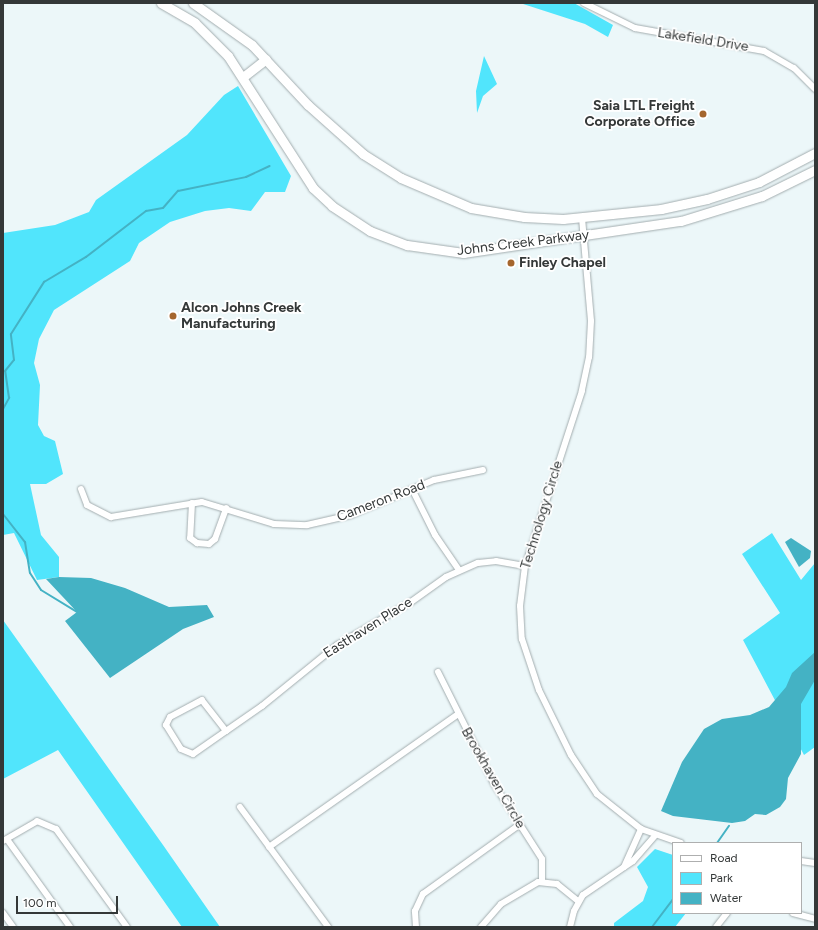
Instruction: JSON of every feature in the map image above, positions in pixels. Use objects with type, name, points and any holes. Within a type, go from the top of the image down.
[{"type":"street","name":"Johns Creek Parkway","points":[[162,3],[211,37],[243,77],[313,188],[332,206],[370,231],[407,245],[463,253],[582,237],[704,216],[762,196],[815,170]]},
{"type":"street","name":"Johns Creek Parkway","points":[[193,3],[227,25],[266,59],[334,131],[401,178],[471,208],[524,218],[582,218],[707,199],[759,182],[815,153]]},
{"type":"street","name":"Lakefield Drive","points":[[584,3],[635,28],[764,51],[794,68],[815,89]]},
{"type":"street","points":[[243,77],[266,59]]},
{"type":"street","name":"Technology Circle","points":[[582,218],[582,237],[591,322],[586,374],[525,566],[520,606],[522,639],[539,690],[583,776],[605,803],[641,829],[655,836],[677,842]]},
{"type":"street","name":"Cameron Road","points":[[81,490],[87,505],[111,517],[192,503],[226,508],[274,524],[307,525],[351,515],[412,489],[461,473],[483,470]]},
{"type":"street","points":[[412,489],[458,570]]},
{"type":"street","points":[[192,503],[190,538],[197,543],[209,544],[215,539],[226,508]]},
{"type":"street","name":"Easthaven Place","points":[[226,731],[202,700],[170,717],[166,725],[187,755],[226,731],[337,645],[458,570],[496,561],[525,566]]},
{"type":"street","name":"Brookhaven Circle","points":[[438,672],[458,714],[518,825],[542,859],[542,882]]},
{"type":"street","points":[[269,847],[458,714]]},
{"type":"street","points":[[240,808],[328,927]]},
{"type":"street","points":[[70,927],[6,841],[37,821],[56,829],[127,927]]},
{"type":"street","points":[[416,927],[415,910],[423,894],[518,825]]},
{"type":"street","points":[[624,867],[641,829]]},
{"type":"street","points":[[570,927],[578,901],[592,887],[624,867],[638,855],[655,836]]},
{"type":"street","points":[[631,851],[638,855]]},
{"type":"street","points":[[802,861],[815,863]]},
{"type":"street","points":[[481,927],[501,904],[527,886],[542,882],[557,884],[578,901]]},
{"type":"street","points":[[3,913],[13,927]]},
{"type":"street","points":[[716,927],[726,914]]},
{"type":"street","points":[[797,914],[815,919]]},
{"type":"green space","points":[[520,3],[574,3],[613,25],[608,37],[585,24]]},
{"type":"green space","points":[[484,56],[497,84],[483,96],[477,113],[476,91]]},
{"type":"green space","points":[[238,86],[291,176],[285,192],[265,192],[251,211],[229,208],[205,211],[170,222],[139,243],[130,261],[54,310],[39,339],[34,363],[40,385],[38,425],[44,436],[55,441],[63,474],[46,484],[30,484],[41,535],[59,557],[59,577],[37,580],[14,533],[3,535],[3,233],[55,225],[89,212],[96,200],[187,135],[224,95]]},
{"type":"green space","points":[[772,533],[801,580],[815,563],[815,747],[804,755],[743,640],[780,613],[742,554]]},
{"type":"green space","points":[[3,620],[220,927],[182,927],[58,750],[3,779]]},
{"type":"green space","points":[[655,849],[672,855],[672,914],[685,914],[675,927],[614,927],[614,923],[643,901],[648,887],[637,867]]},
{"type":"water","points":[[791,538],[811,551],[810,558],[799,567],[785,542]]},
{"type":"water","points":[[59,577],[91,578],[125,588],[169,607],[207,605],[214,617],[183,629],[110,678],[65,621],[77,612],[46,579]]},
{"type":"water","points":[[815,652],[815,680],[801,704],[801,754],[788,778],[786,799],[780,807],[766,815],[755,814],[745,821],[732,823],[673,816],[661,811],[682,762],[704,729],[722,719],[750,715],[769,707],[786,687],[792,673]]},
{"type":"waterway","points":[[3,409],[9,398],[5,371],[14,360],[11,334],[44,282],[86,257],[146,211],[163,208],[178,191],[246,177],[270,166]]},
{"type":"waterway","points":[[3,514],[25,542],[30,573],[41,590],[77,612]]},
{"type":"waterway","points":[[718,842],[729,826]]},
{"type":"waterway","points":[[652,927],[672,900]]},
{"type":"place","name":"Saia LTL Freight Corporate Office","points":[[703,114]]},
{"type":"place","name":"Finley Chapel","points":[[511,263]]},
{"type":"place","name":"Alcon Johns Creek Manufacturing","points":[[173,316]]}]
